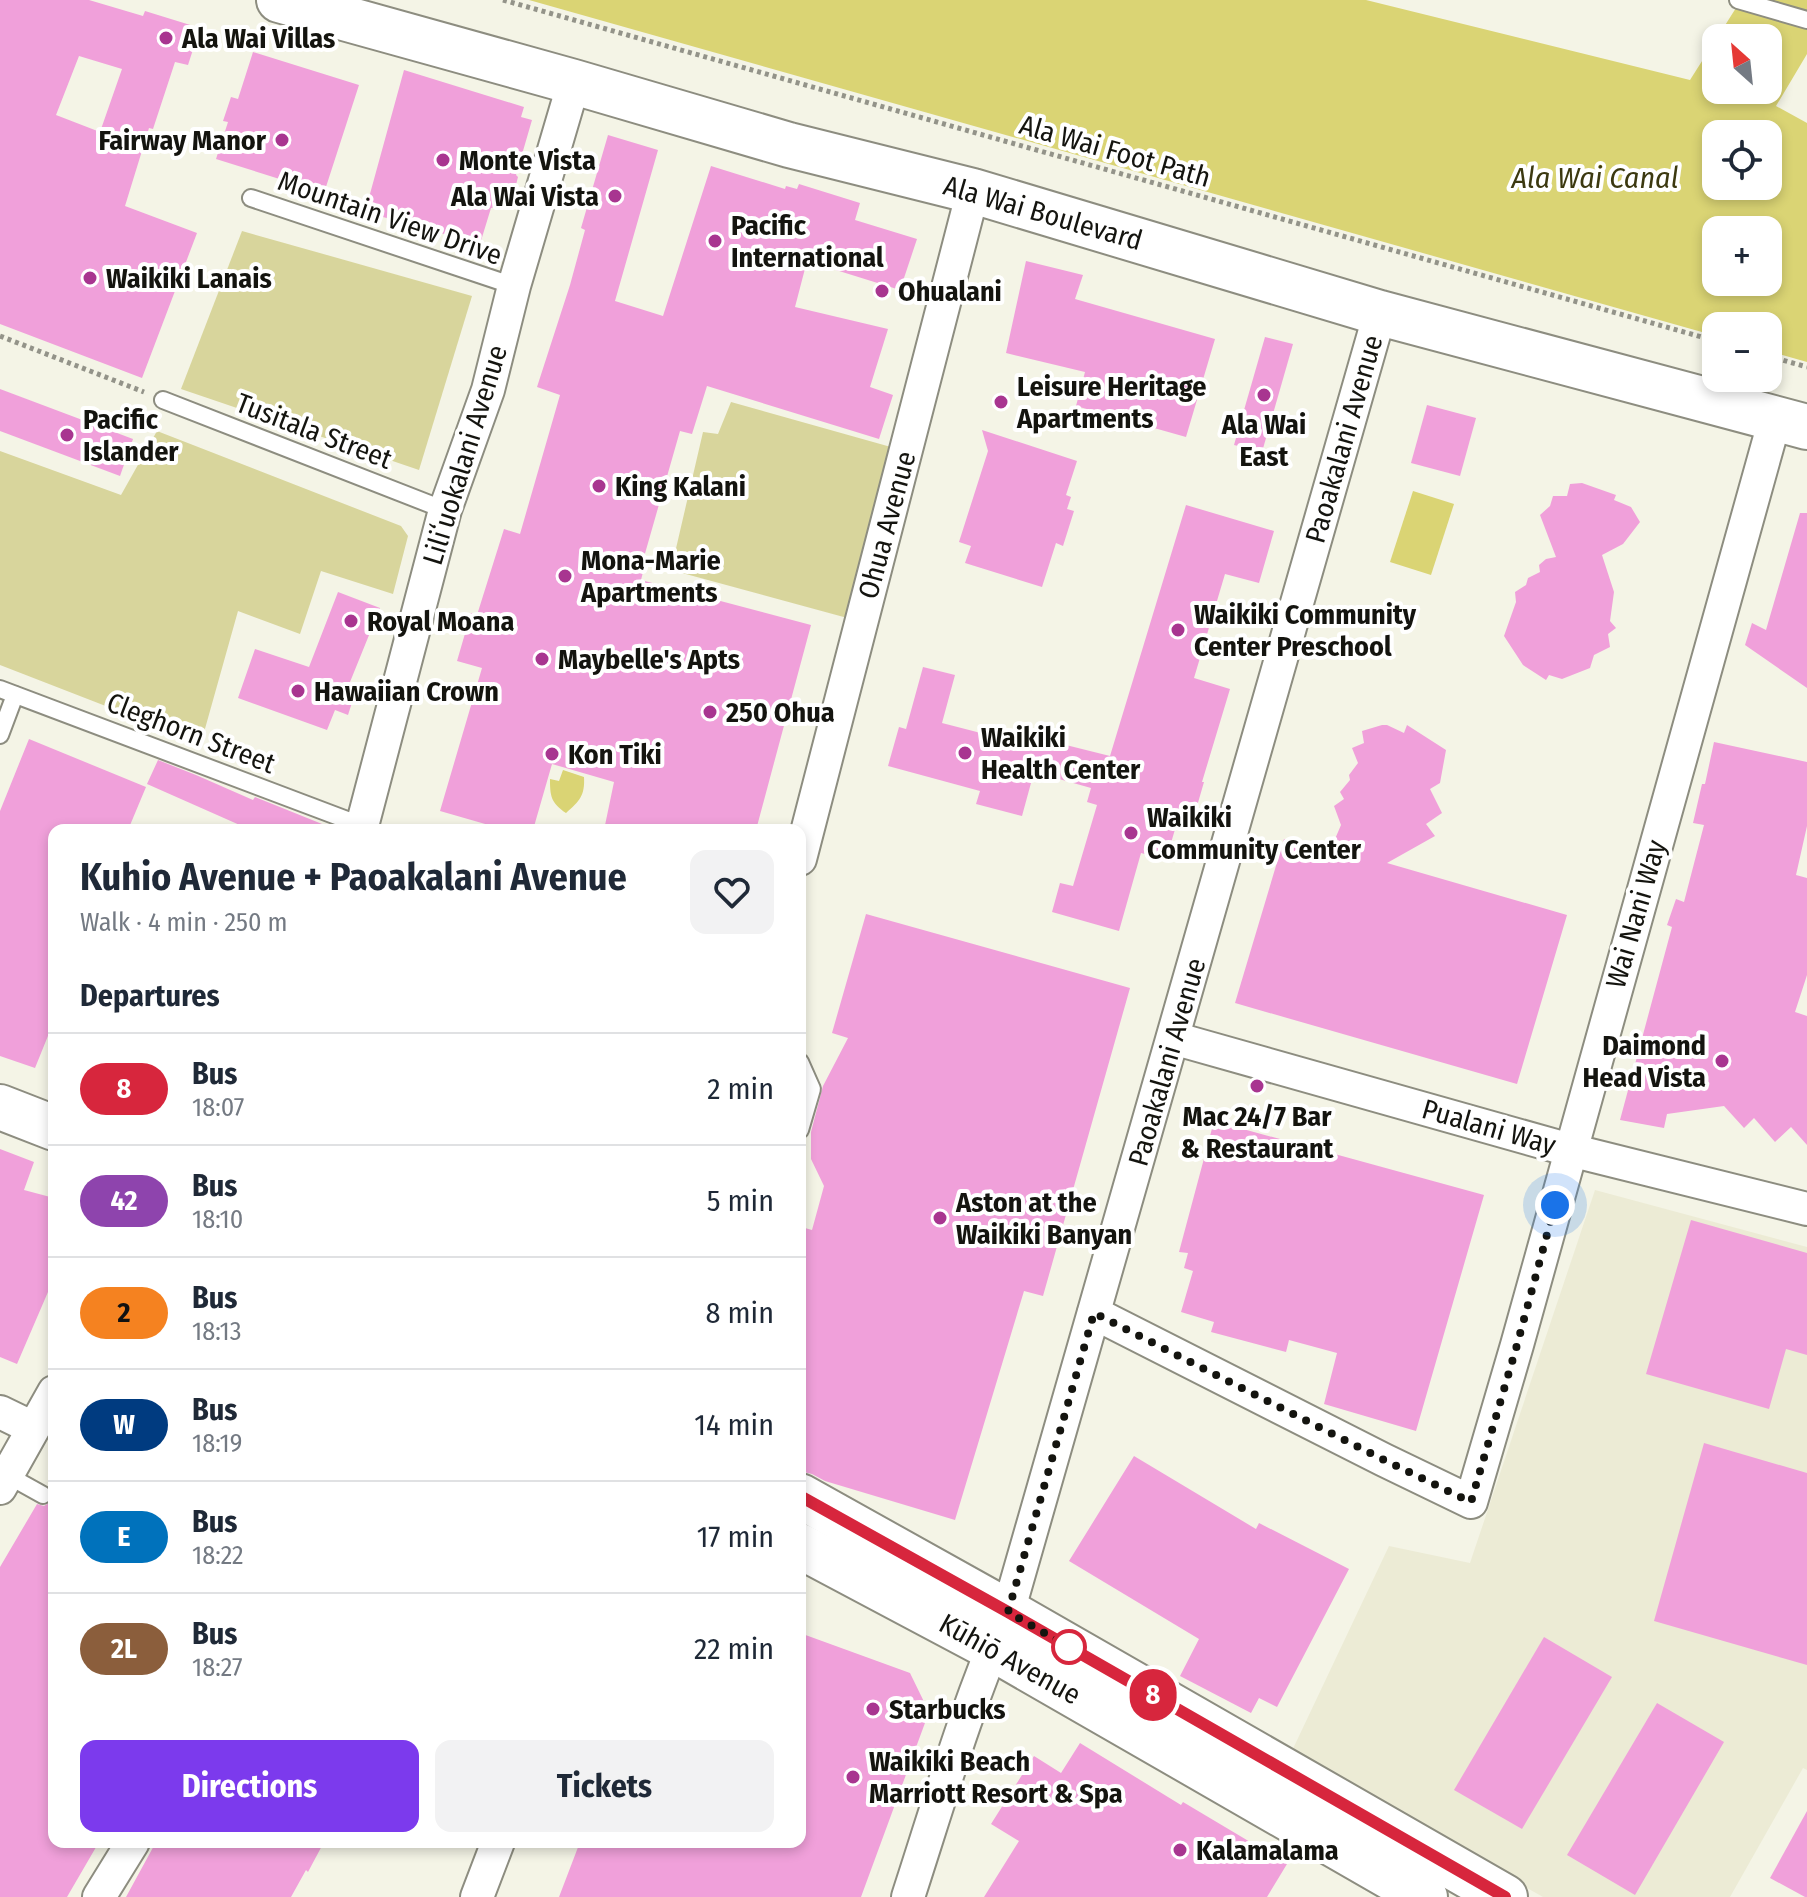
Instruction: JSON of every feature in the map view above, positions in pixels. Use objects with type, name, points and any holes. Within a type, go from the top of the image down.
[{"type":"main road","name":"Ala Wai Boulevard","points":[[279,0],[789,145],[973,191],[1380,313],[1791,423]]},
{"type":"main road","points":[[0,1107],[48,1126]]},
{"type":"main road","name":"Kūhiō Avenue","points":[[806,1500],[1000,1630],[1180,1734],[1505,1897]]},
{"type":"main road","name":"Kūhiō Avenue","points":[[806,1549],[1000,1630]]},
{"type":"main road","name":"Kūhiō Avenue","points":[[1180,1734],[1425,1897]]},
{"type":"street","name":"Liliʻuokalani Avenue","points":[[363,824],[445,510],[488,390],[514,286],[574,82]]},
{"type":"street","name":"Ohua Avenue","points":[[806,836],[973,191]]},
{"type":"street","name":"Paoakalani Avenue","points":[[908,1897],[1000,1630],[1094,1313],[1380,313]]},
{"type":"street","name":"Wai Nani Way","points":[[1094,1313],[1471,1502],[1570,1150],[1791,423]]},
{"type":"street","name":"Pualani Way","points":[[1173,1038],[1570,1150],[1807,1209]]},
{"type":"street","points":[[4,1482],[48,1402]]},
{"type":"street","points":[[0,1412],[33,1428]]},
{"type":"street","points":[[99,1897],[129,1848]]},
{"type":"street","points":[[477,1897],[496,1848]]},
{"type":"lane","points":[[1738,0],[1807,20]]},
{"type":"lane","name":"Mountain View Drive","points":[[251,198],[514,286]]},
{"type":"lane","name":"Tusitala Street","points":[[163,400],[445,510]]},
{"type":"lane","points":[[0,735],[7,692]]},
{"type":"lane","name":"Cleghorn Street","points":[[7,692],[352,824]]},
{"type":"lane","points":[[806,1076],[812,1089],[806,1110]]},
{"type":"lane","points":[[4,1482],[43,1495]]},
{"type":"path","name":"Ala Wai Foot Path","points":[[503,0],[1702,337]]},
{"type":"path","points":[[0,336],[163,400]]},
{"type":"path","points":[[1782,360],[1807,367]]},
{"type":"shaded area","points":[[242,231],[472,296],[419,470],[181,389]]},
{"type":"shaded area","points":[[731,402],[898,449],[851,619],[671,570],[703,432],[718,434]]},
{"type":"shaded area","points":[[157,431],[401,526],[408,536],[393,594],[321,571],[300,634],[238,611],[201,743],[0,665],[0,451],[121,495]]},
{"type":"shaded area","points":[[1595,1190],[1807,1247],[1807,1770],[1803,1768],[1730,1897],[1543,1897],[1290,1755],[1389,1546],[1470,1563]]},
{"type":"water","name":"Ala Wai Canal","points":[[529,0],[1366,0],[1690,80],[1702,61],[1702,104],[1777,104],[1807,123],[1807,362],[1782,355],[1782,312],[1702,312],[1702,332]]},
{"type":"water","name":"Ala Wai Canal","points":[[1741,0],[1807,0],[1807,54],[1782,96],[1782,24],[1726,24]]},
{"type":"water","points":[[1413,491],[1454,504],[1431,575],[1390,562]]},
{"type":"water","points":[[563,770],[584,777],[581,797],[566,813],[554,802],[550,790],[550,779],[559,781]]},
{"type":"building","points":[[0,0],[89,0],[143,16],[145,11],[200,28],[188,65],[175,62],[153,129],[149,128],[125,206],[197,233],[142,378],[0,324]],"holes":[[[79,56],[122,69],[100,132],[56,115]]]},
{"type":"building","name":"Fairway Manor","points":[[253,52],[359,85],[324,193],[216,159],[228,122],[223,121],[231,97],[238,99]]},
{"type":"building","name":"Monte Vista","points":[[404,70],[524,107],[521,117],[532,120],[511,204],[491,208],[480,244],[365,212]]},
{"type":"building","points":[[608,135],[658,150],[615,301],[663,316],[711,166],[785,189],[786,186],[797,189],[799,184],[860,203],[855,220],[917,239],[900,290],[807,261],[795,307],[888,329],[870,387],[893,395],[879,439],[707,386],[692,434],[680,431],[640,571],[643,572],[641,580],[811,625],[758,824],[605,824],[614,782],[552,764],[535,824],[485,824],[440,811],[482,668],[457,661],[471,613],[477,615],[504,529],[520,534],[560,395],[537,387],[570,285],[585,230],[581,228]]},
{"type":"building","points":[[1026,261],[1083,275],[1075,299],[1215,339],[1186,437],[1076,406],[1085,372],[1006,353]]},
{"type":"building","name":"Ala Wai East","points":[[1265,337],[1293,344],[1262,452],[1234,445]]},
{"type":"building","name":"Pacific Islander","points":[[0,389],[133,439],[120,476],[0,431]]},
{"type":"building","points":[[1427,405],[1476,418],[1460,476],[1411,463]]},
{"type":"building","name":"Leisure Heritage Apartments","points":[[982,430],[1077,461],[1066,495],[1071,497],[1067,509],[1074,511],[1063,546],[1056,543],[1042,587],[965,563],[971,546],[959,542],[988,451]]},
{"type":"building","points":[[1582,483],[1616,495],[1614,500],[1631,507],[1640,522],[1623,544],[1602,555],[1614,592],[1610,621],[1616,628],[1608,634],[1610,647],[1594,655],[1590,668],[1562,679],[1549,675],[1546,680],[1523,665],[1504,636],[1516,602],[1515,592],[1526,585],[1528,578],[1540,572],[1539,565],[1546,559],[1556,557],[1540,515],[1550,506],[1553,496],[1567,496],[1570,484]]},
{"type":"building","points":[[1186,505],[1274,531],[1259,583],[1225,574],[1194,678],[1230,689],[1195,813],[1181,809],[1166,860],[1141,853],[1119,931],[1052,912],[1060,883],[1073,886],[1097,805],[1087,802],[1091,788],[1034,772],[1022,816],[976,804],[980,791],[888,766],[899,727],[906,729],[923,667],[955,675],[942,723],[1004,739],[1006,730],[1110,756]]},
{"type":"building","points":[[1800,513],[1807,513],[1807,688],[1745,645],[1752,623],[1766,630]]},
{"type":"building","name":"Hawaiian Crown","points":[[338,592],[380,608],[350,682],[358,684],[348,715],[335,710],[327,730],[238,698],[255,649],[309,667]]},
{"type":"building","points":[[1382,725],[1404,733],[1407,725],[1446,750],[1440,783],[1430,789],[1442,813],[1426,824],[1435,836],[1387,863],[1567,915],[1517,1084],[1235,1003],[1284,839],[1329,853],[1341,825],[1334,806],[1344,799],[1340,792],[1358,763],[1352,748],[1364,743],[1362,731]]},
{"type":"building","points":[[29,739],[146,787],[131,824],[48,824],[48,1036],[35,1068],[0,1056],[0,811]]},
{"type":"building","points":[[1714,742],[1807,762],[1807,826],[1796,875],[1807,878],[1807,975],[1795,1012],[1807,1016],[1807,1145],[1791,1127],[1775,1142],[1754,1118],[1744,1128],[1724,1106],[1667,1114],[1664,1128],[1620,1120],[1672,927],[1667,925],[1676,899],[1684,902],[1704,825],[1693,823]]},
{"type":"building","points":[[158,760],[253,800],[255,797],[322,824],[237,824],[147,784]]},
{"type":"building","name":"Aston at the Waikiki Banyan","points":[[866,914],[1130,988],[1043,1296],[1024,1291],[955,1520],[806,1472],[806,1228],[812,1230],[824,1186],[811,1159],[811,1132],[823,1086],[848,1038],[832,1033]]},
{"type":"building","points":[[1214,1121],[1484,1195],[1416,1431],[1324,1404],[1337,1353],[1289,1340],[1286,1352],[1211,1332],[1214,1322],[1181,1312],[1193,1271],[1184,1268],[1188,1253],[1179,1252]]},
{"type":"building","points":[[0,1149],[34,1162],[24,1190],[48,1196],[48,1292],[17,1364],[0,1357]]},
{"type":"building","points":[[1691,1220],[1807,1253],[1807,1355],[1786,1349],[1769,1409],[1646,1374]]},
{"type":"building","points":[[1704,1443],[1807,1473],[1807,1665],[1654,1621]]},
{"type":"building","points":[[1134,1456],[1256,1529],[1259,1523],[1349,1569],[1277,1707],[1259,1698],[1251,1713],[1180,1676],[1199,1639],[1069,1561]]},
{"type":"building","points":[[37,1504],[48,1504],[48,1848],[96,1848],[67,1897],[0,1897],[0,1567]]},
{"type":"building","name":"Waikiki Beach Marriott Resort & Spa","points":[[806,1635],[910,1673],[929,1712],[861,1897],[559,1897],[578,1848],[806,1848]]},
{"type":"building","points":[[1544,1637],[1612,1677],[1522,1829],[1454,1790]]},
{"type":"building","points":[[1657,1703],[1724,1742],[1635,1895],[1567,1855]]},
{"type":"building","points":[[1080,1743],[1181,1805],[1183,1802],[1287,1864],[1267,1897],[984,1897],[1019,1841],[991,1824],[1034,1756],[1061,1773]]},
{"type":"building","points":[[1807,1811],[1807,1897],[1805,1897],[1770,1878]]},
{"type":"building","points":[[153,1848],[321,1848],[291,1897],[126,1897]]},
{"type":"bus line","name":"8","points":[[806,1499],[1505,1897]]},
{"type":"place","name":"Ala Wai Villas","points":[[166,38]]},
{"type":"place","name":"Fairway Manor","points":[[282,140]]},
{"type":"place","name":"Monte Vista","points":[[443,160]]},
{"type":"place","name":"Ala Wai Vista","points":[[615,196]]},
{"type":"place","name":"Pacific International","points":[[715,241]]},
{"type":"place","name":"Waikiki Lanais","points":[[90,278]]},
{"type":"place","name":"Ohualani","points":[[882,291]]},
{"type":"place","name":"Ala Wai East","points":[[1264,395]]},
{"type":"place","name":"Leisure Heritage Apartments","points":[[1001,402]]},
{"type":"place","name":"Pacific Islander","points":[[67,435]]},
{"type":"place","name":"King Kalani","points":[[599,486]]},
{"type":"place","name":"Mona-Marie Apartments","points":[[565,576]]},
{"type":"place","name":"Royal Moana","points":[[351,621]]},
{"type":"place","name":"Waikiki Community Center Preschool","points":[[1178,630]]},
{"type":"place","name":"Maybelle's Apts","points":[[542,659]]},
{"type":"place","name":"Hawaiian Crown","points":[[298,691]]},
{"type":"place","name":"250 Ohua","points":[[710,712]]},
{"type":"place","name":"Waikiki Health Center","points":[[965,753]]},
{"type":"place","name":"Kon Tiki","points":[[552,754]]},
{"type":"place","name":"Waikiki Community Center","points":[[1131,833]]},
{"type":"place","name":"Daimond Head Vista","points":[[1722,1061]]},
{"type":"place","name":"Mac 24/7 Bar & Restaurant","points":[[1257,1086]]},
{"type":"place","name":"Aston at the Waikiki Banyan","points":[[940,1218]]},
{"type":"place","name":"Starbucks","points":[[873,1709]]},
{"type":"place","name":"Waikiki Beach Marriott Resort & Spa","points":[[853,1777]]},
{"type":"place","name":"Kalamalama","points":[[1180,1850]]},
{"type":"route","points":[[1069,1647],[1008,1612],[1094,1313],[1471,1502],[1555,1205]]}]
